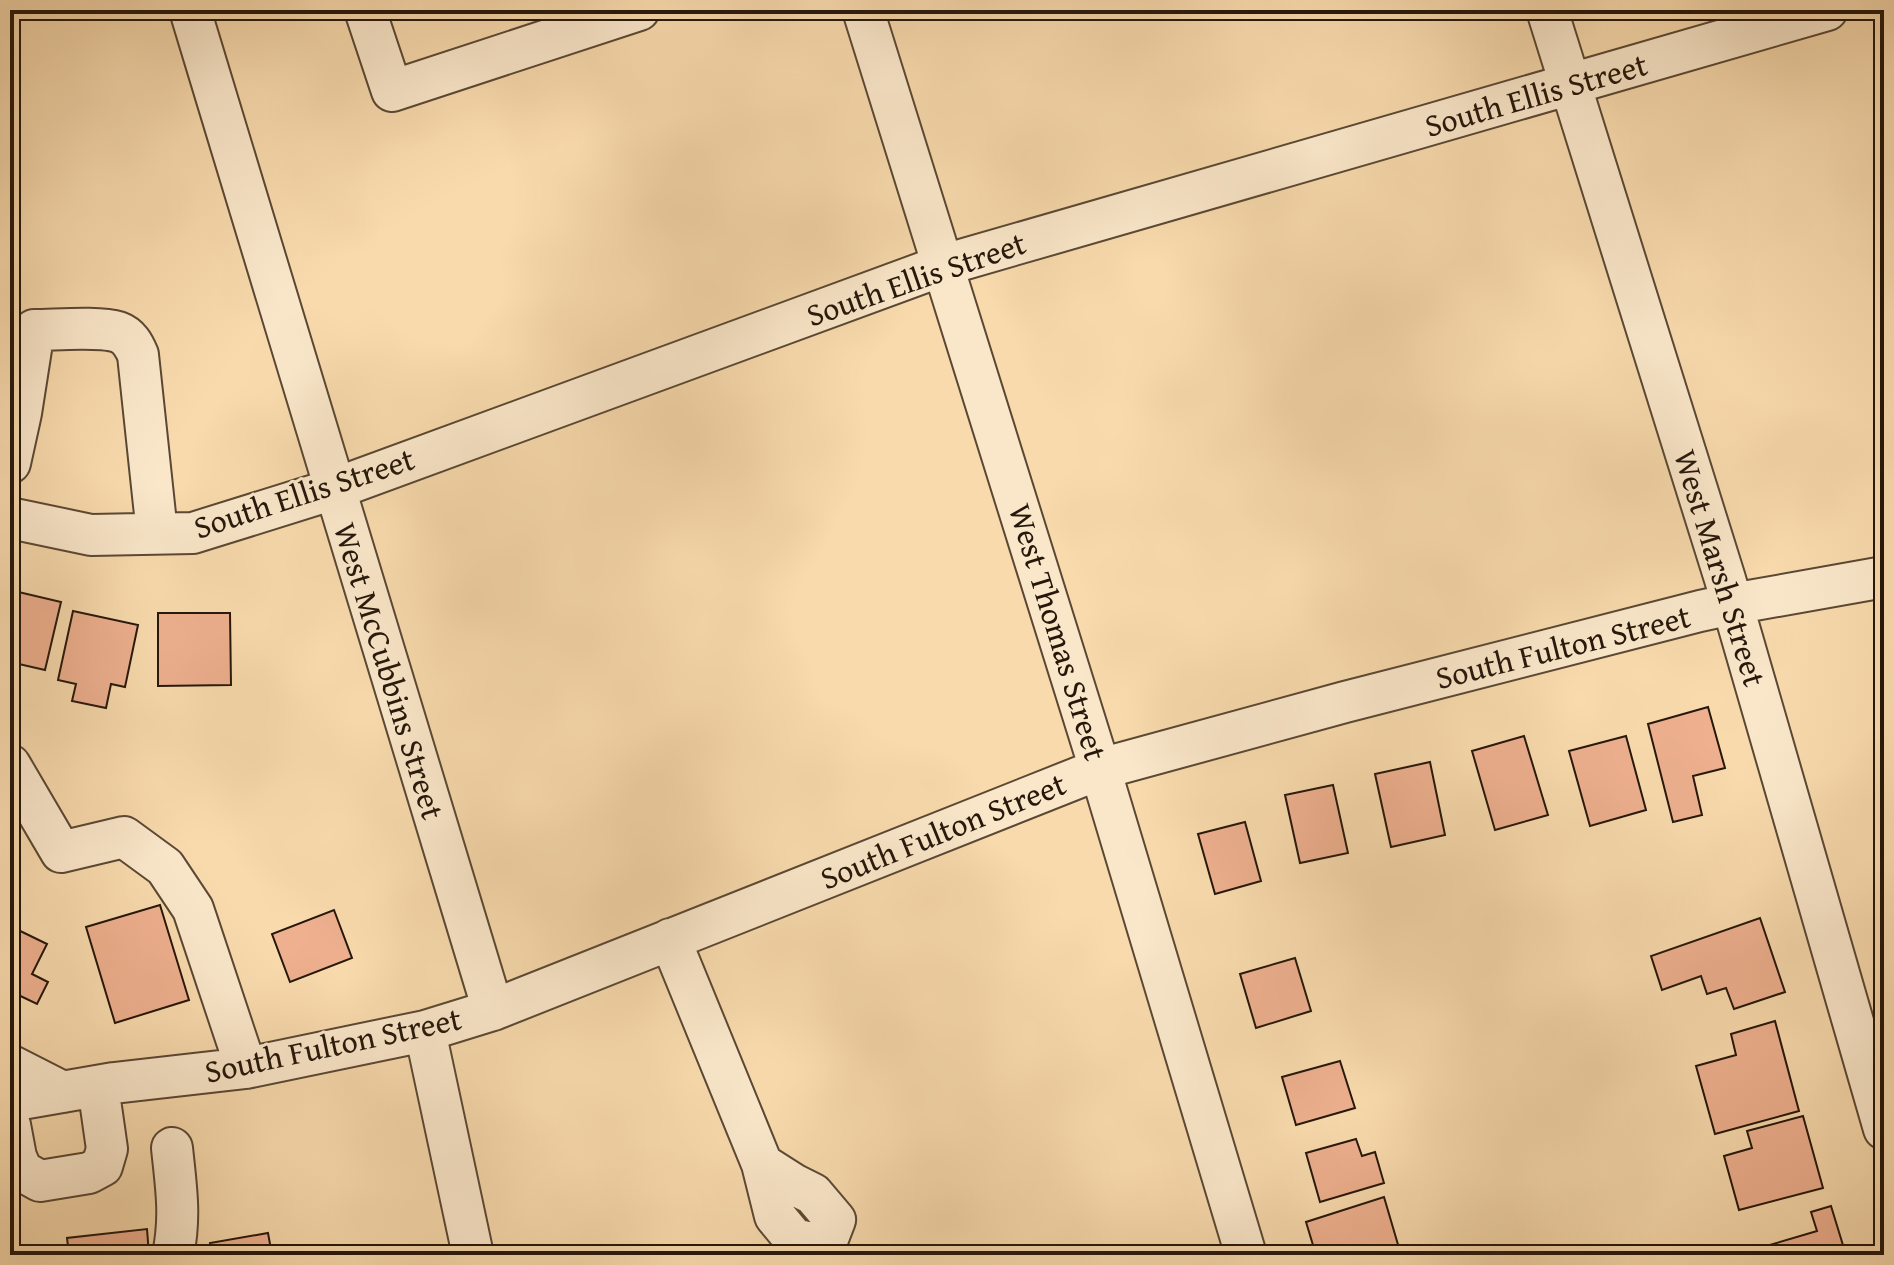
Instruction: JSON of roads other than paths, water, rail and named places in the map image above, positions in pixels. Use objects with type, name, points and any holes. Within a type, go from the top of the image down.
[{"type":"street","name":"West McCubbins Street","points":[[190,10],[493,1010]]},
{"type":"street","points":[[365,10],[392,91],[639,10]]},
{"type":"street","name":"West Thomas Street","points":[[863,10],[1100,769],[1246,1255]]},
{"type":"street","name":"West Marsh Street","points":[[1547,10],[1732,604],[1884,1129]]},
{"type":"street","name":"South Ellis Street","points":[[10,518],[91,535],[193,533],[334,489],[944,265],[1827,10]]},
{"type":"street","points":[[10,463],[21,413],[22,325],[117,332],[133,344],[138,355],[157,533]]},
{"type":"street","name":"South Fulton Street","points":[[10,1101],[246,1068],[425,1031],[493,1010],[1100,769],[1345,702],[1732,604],[1884,577]]},
{"type":"street","points":[[10,765],[61,852],[124,837],[165,867],[193,909],[246,1068]]},
{"type":"street","points":[[670,939],[762,1164]]},
{"type":"street","points":[[425,1031],[473,1255]]},
{"type":"street","points":[[10,1065],[80,1089],[107,1149],[102,1166],[89,1173],[40,1181],[22,1171],[10,1125]]},
{"type":"street","points":[[172,1148],[179,1208],[173,1255]]}]
